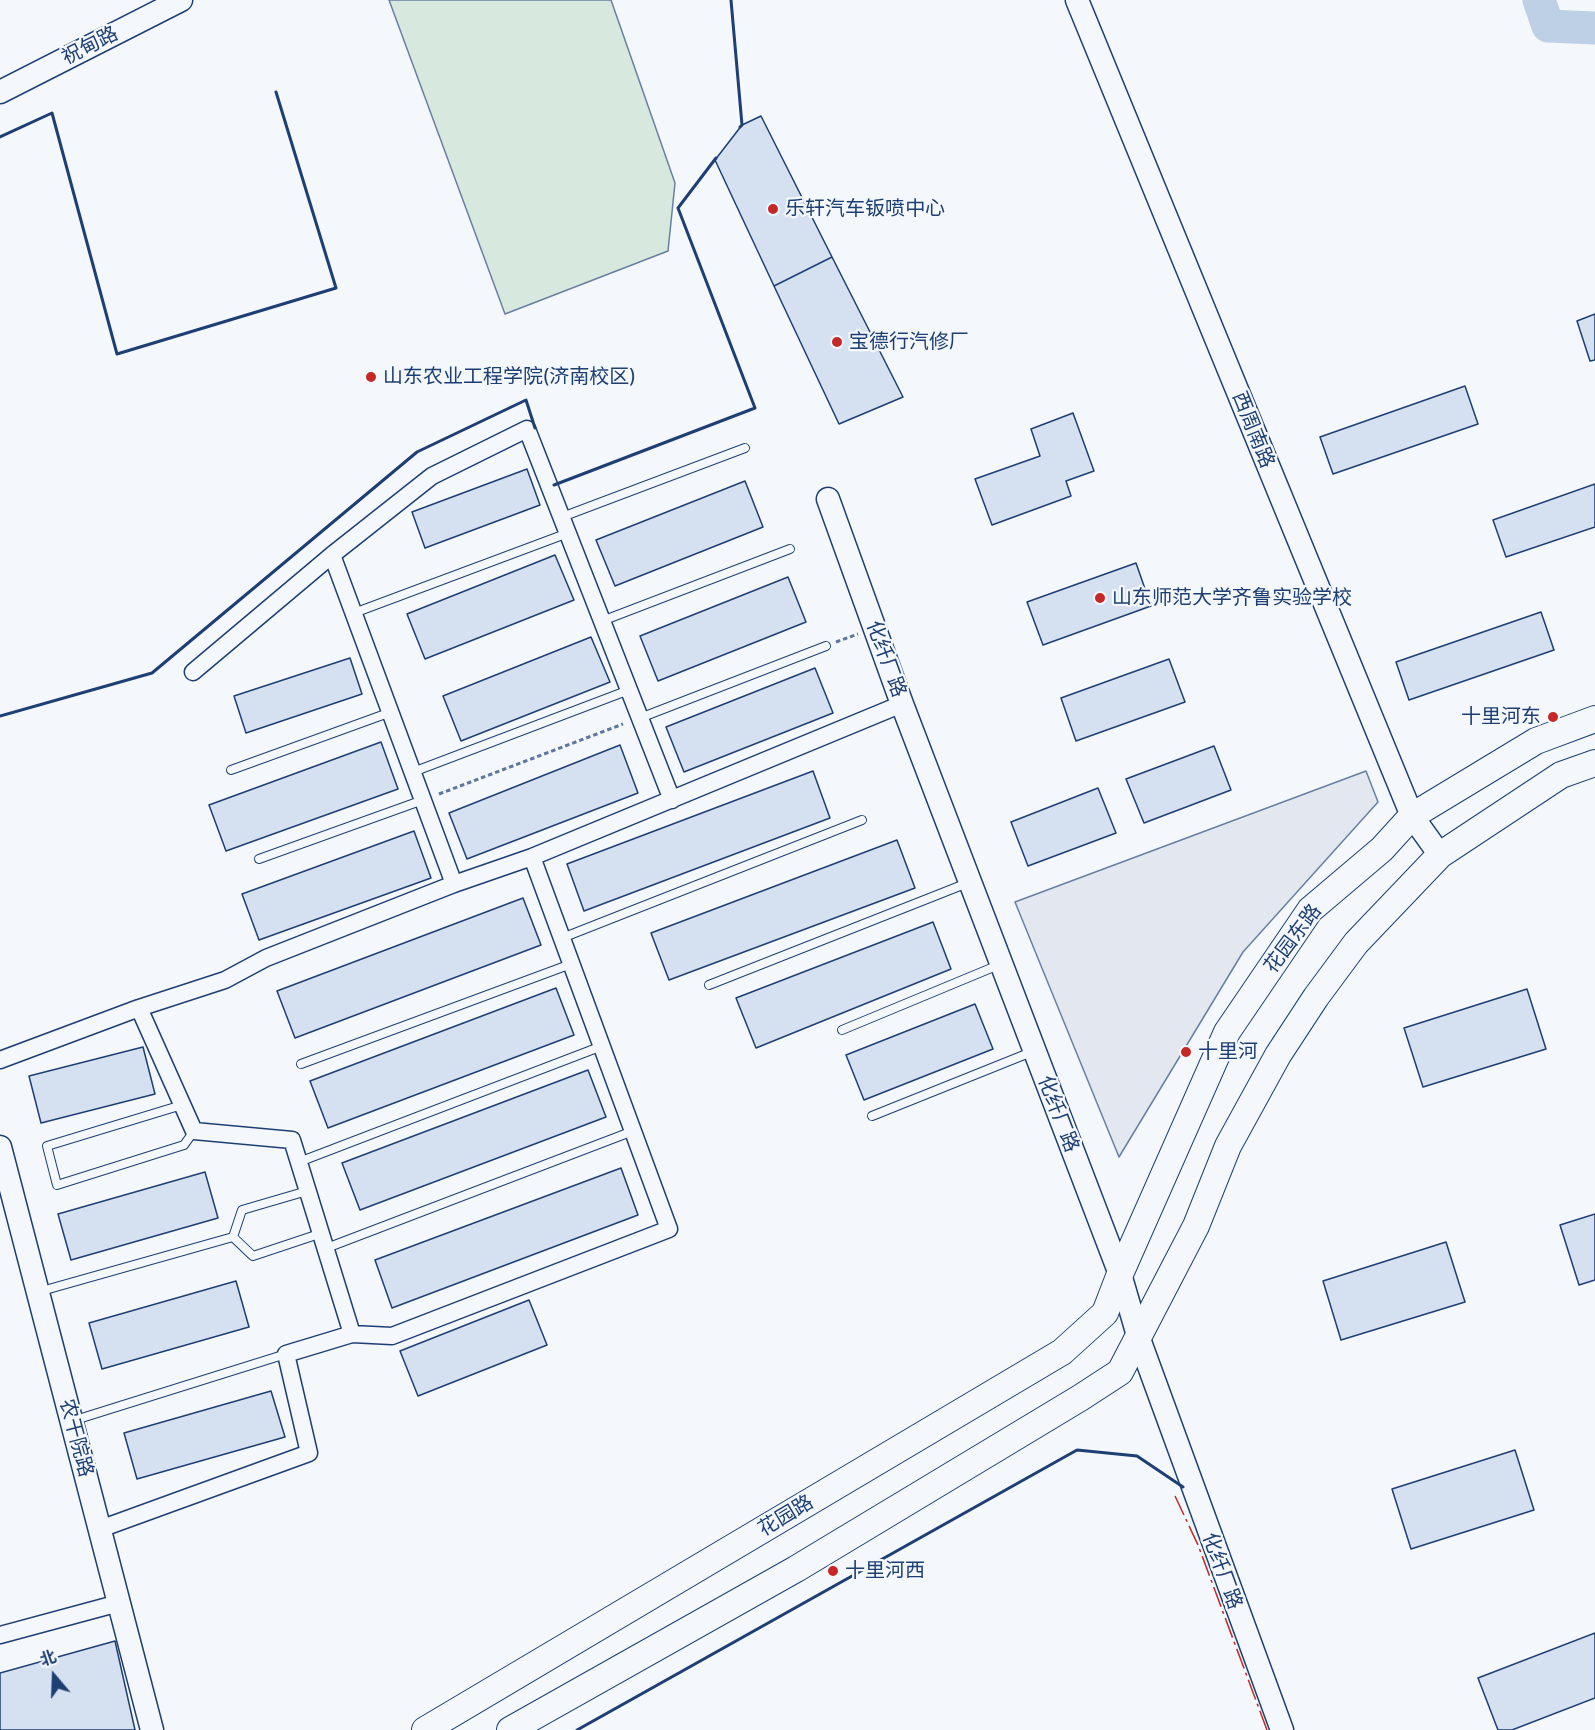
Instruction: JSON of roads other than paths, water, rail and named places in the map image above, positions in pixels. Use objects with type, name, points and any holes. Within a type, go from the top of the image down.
[{"type":"main road","name":"花园东路","points":[[1120,1274],[1227,1032],[1310,910],[1382,849],[1412,816],[1536,741],[1595,719]]},
{"type":"main road","points":[[510,1730],[796,1569],[1120,1372],[1196,1226],[1228,1146],[1278,1055],[1316,997],[1356,943],[1440,855],[1561,775],[1595,763]]},
{"type":"main road","name":"花园路","points":[[425,1730],[1062,1352],[1106,1313],[1120,1274]]},
{"type":"street","name":"祝甸路","points":[[0,92],[181,0]]},
{"type":"street","name":"西周南路","points":[[1077,0],[1412,816],[1440,855]]},
{"type":"street","points":[[193,672],[332,555],[432,476],[527,429],[672,800]]},
{"type":"street","name":"化纤厂路","points":[[828,500],[902,704],[1120,1274],[1139,1339],[1282,1730]]},
{"type":"street","points":[[332,555],[454,884]]},
{"type":"street","points":[[0,1060],[139,1008],[225,980],[266,958],[454,884],[532,857],[902,704]]},
{"type":"street","points":[[100,1529],[309,1453],[286,1354],[352,1334],[392,1336],[669,1229],[532,857]]},
{"type":"street","points":[[139,1008],[194,1131],[292,1140],[352,1334]]},
{"type":"street","name":"农干院路","points":[[0,1147],[152,1730]]},
{"type":"street","points":[[0,1635],[119,1603]]},
{"type":"lane","points":[[562,516],[745,448]]},
{"type":"lane","points":[[354,613],[568,533]]},
{"type":"lane","points":[[602,621],[790,549]]},
{"type":"lane","points":[[640,718],[826,646]]},
{"type":"lane","points":[[413,772],[629,690]]},
{"type":"lane","points":[[231,770],[391,712]]},
{"type":"lane","points":[[259,859],[423,800]]},
{"type":"lane","points":[[562,938],[862,820]]},
{"type":"lane","points":[[709,985],[970,882]]},
{"type":"lane","points":[[301,1064],[572,964]]},
{"type":"lane","points":[[842,1030],[1001,964]]},
{"type":"lane","points":[[298,1162],[602,1046]]},
{"type":"lane","points":[[872,1116],[1034,1050]]},
{"type":"lane","points":[[182,1105],[47,1146],[57,1185],[184,1145],[194,1131]]},
{"type":"lane","points":[[233,1237],[253,1256],[322,1241],[633,1131]]},
{"type":"lane","points":[[233,1237],[242,1210],[307,1191]]},
{"type":"lane","points":[[38,1293],[233,1237]]},
{"type":"lane","points":[[71,1421],[286,1354]]},
{"type":"waterway","points":[[1539,0],[1548,26],[1595,28]]},
{"type":"place","name":"乐轩汽车钣喷中心","points":[[773,209]]},
{"type":"place","name":"宝德行汽修厂","points":[[837,342]]},
{"type":"place","name":"山东农业工程学院(济南校区)","points":[[371,377]]},
{"type":"place","name":"山东师范大学齐鲁实验学校","points":[[1100,598]]},
{"type":"place","name":"十里河东","points":[[1553,717]]},
{"type":"place","name":"十里河","points":[[1186,1052]]},
{"type":"place","name":"十里河西","points":[[833,1571]]}]
